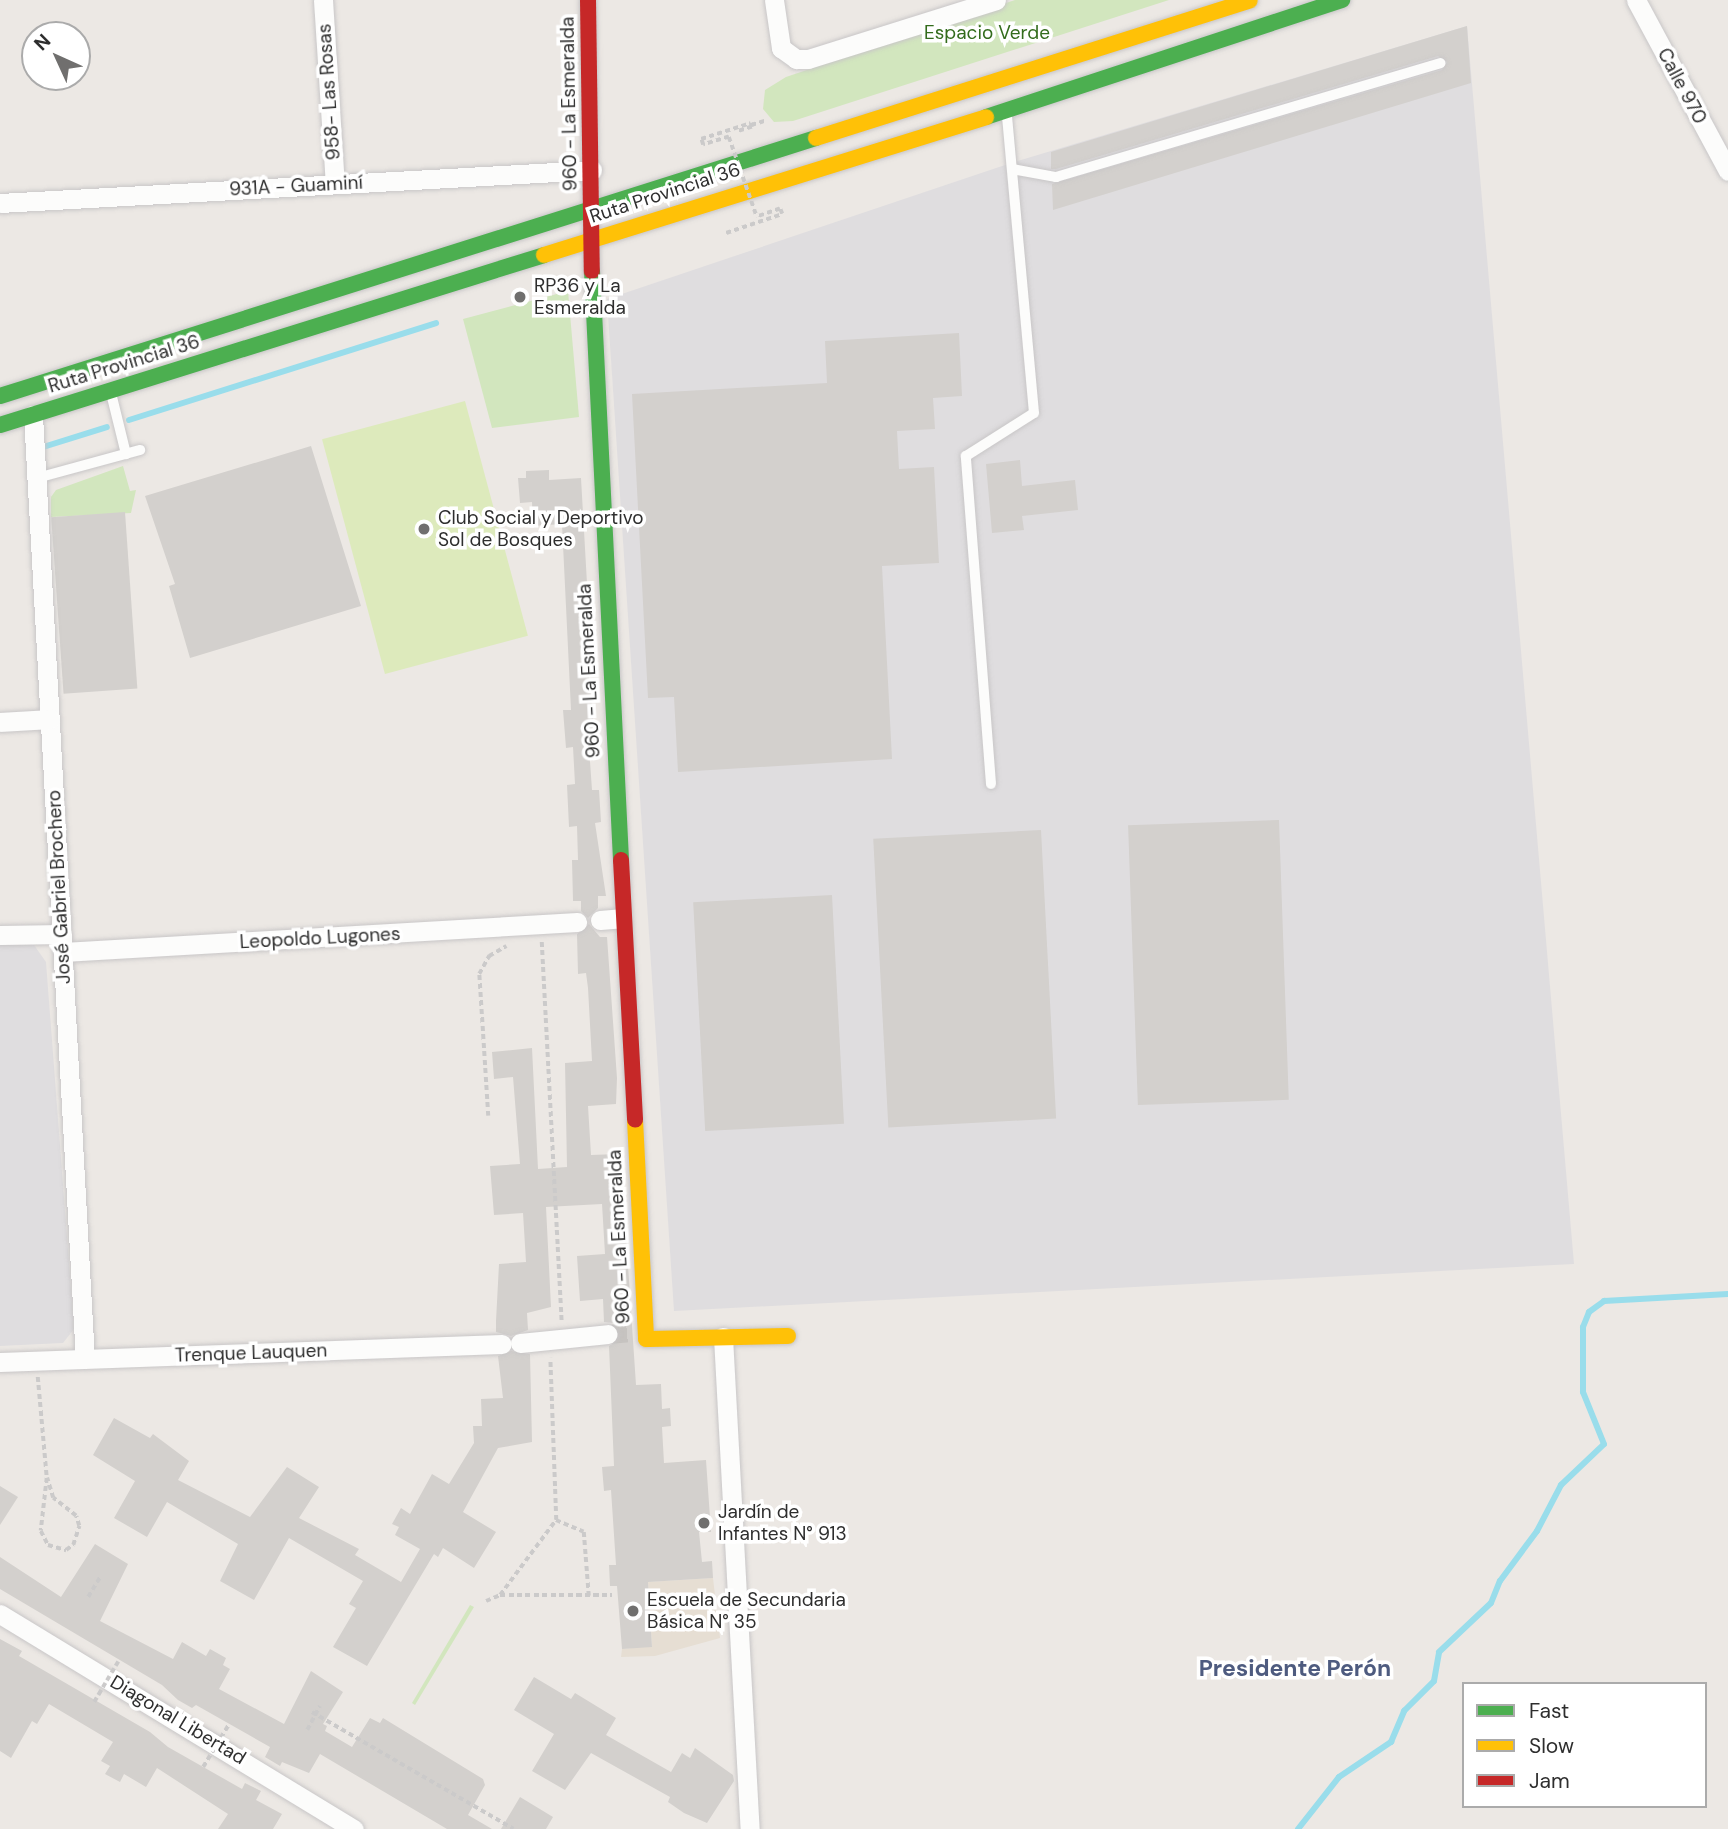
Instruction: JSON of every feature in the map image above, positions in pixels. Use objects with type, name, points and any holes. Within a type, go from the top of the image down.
[{"type":"main road","name":"960 - La Esmeralda","points":[[588,0],[593,211],[591,239],[640,1335],[723,1337]]},
{"type":"main road","name":"Ruta Provincial 36","points":[[0,397],[593,211],[875,117],[1250,0]]},
{"type":"main road","name":"Ruta Provincial 36","points":[[0,425],[1007,110],[1342,0]]},
{"type":"main road","points":[[723,1337],[788,1336]]},
{"type":"street","name":"958- Las Rosas","points":[[323,0],[335,184]]},
{"type":"street","points":[[774,0],[776,37],[788,54],[808,59],[963,5],[996,0]]},
{"type":"street","name":"Calle 970","points":[[1636,0],[1728,171]]},
{"type":"street","name":"931A - Guaminí","points":[[0,203],[592,170]]},
{"type":"street","name":"José Gabriel Brochero","points":[[33,415],[85,1359]]},
{"type":"street","points":[[0,722],[50,719]]},
{"type":"street","points":[[600,920],[621,918]]},
{"type":"street","name":"Leopoldo Lugones","points":[[0,935],[62,943],[577,922]]},
{"type":"street","name":"Trenque Lauquen","points":[[0,1362],[511,1344],[608,1335]]},
{"type":"street","points":[[723,1337],[750,1829]]},
{"type":"street","name":"Diagonal Libertad","points":[[0,1614],[354,1828]]},
{"type":"lane","points":[[1012,169],[1056,177],[1440,63]]},
{"type":"lane","points":[[971,74],[1036,67]]},
{"type":"lane","points":[[875,117],[924,89]]},
{"type":"lane","points":[[991,784],[966,456],[1034,414],[1007,110]]},
{"type":"lane","points":[[111,391],[126,454]]},
{"type":"lane","points":[[37,478],[140,450]]},
{"type":"path","points":[[726,233],[782,214],[780,209],[757,217],[729,136],[703,145],[702,139],[764,121]]},
{"type":"path","points":[[737,132],[751,125]]},
{"type":"path","points":[[488,1116],[479,974],[484,962],[517,937],[522,926]]},
{"type":"path","points":[[500,1595],[556,1521],[550,1354],[562,1323],[542,942]]},
{"type":"path","points":[[37,1361],[47,1478],[41,1531],[48,1545],[66,1550],[78,1537],[79,1526],[76,1516],[53,1498],[47,1478]]},
{"type":"path","points":[[556,1521],[584,1532],[589,1596]]},
{"type":"path","points":[[88,1597],[100,1577]]},
{"type":"path","points":[[486,1601],[500,1595],[612,1595]]},
{"type":"path","points":[[94,1702],[119,1660]]},
{"type":"path","points":[[307,1730],[320,1706]]},
{"type":"path","points":[[312,1712],[514,1829]]},
{"type":"path","points":[[203,1767],[229,1724]]},
{"type":"shaded area","points":[[1467,26],[1574,1264],[674,1311],[607,299],[1011,163]]},
{"type":"shaded area","points":[[0,945],[34,945],[46,962],[74,1329],[63,1343],[0,1346]]},
{"type":"shaded area","points":[[713,1578],[720,1638],[655,1656],[621,1657],[622,1649],[652,1646],[648,1582]]},
{"type":"green space","name":"Espacio Verde","points":[[1015,0],[1169,0],[793,121],[774,122],[763,109],[765,90],[786,77]]},
{"type":"green space","points":[[568,291],[579,417],[492,428],[463,319]]},
{"type":"green space","name":"Club Social y Deportivo Sol de Bosques","points":[[465,401],[528,636],[385,674],[322,439]]},
{"type":"green space","points":[[123,466],[130,491],[136,490],[131,513],[51,517],[51,497],[56,490]]},
{"type":"green space","points":[[470,1605],[474,1607],[415,1705],[412,1703]]},
{"type":"building","points":[[1467,26],[1471,83],[1053,210],[1052,184],[1442,70],[1447,62],[1438,56],[1056,169],[1051,169],[1051,152]]},
{"type":"building","points":[[959,333],[962,396],[933,398],[935,429],[897,431],[899,469],[934,467],[939,563],[882,566],[892,759],[678,772],[674,697],[648,698],[632,394],[827,383],[825,341]]},
{"type":"building","points":[[311,446],[361,606],[190,658],[169,586],[175,584],[145,496]]},
{"type":"building","points":[[1020,460],[1022,486],[1075,480],[1078,510],[1022,516],[1024,530],[992,533],[986,464]]},
{"type":"building","points":[[549,470],[549,480],[581,478],[590,636],[585,637],[596,747],[589,747],[592,790],[599,790],[601,822],[595,823],[606,896],[598,896],[598,908],[588,918],[581,911],[581,901],[573,901],[572,860],[578,860],[577,826],[569,827],[567,785],[575,784],[573,747],[566,748],[563,710],[571,710],[562,524],[533,526],[532,502],[520,503],[518,478],[526,478],[526,471]]},
{"type":"building","points":[[125,512],[137,689],[64,694],[51,517]]},
{"type":"building","points":[[1279,820],[1289,1100],[1138,1105],[1128,825]]},
{"type":"building","points":[[1041,830],[1056,1119],[888,1127],[873,839]]},
{"type":"building","points":[[832,895],[844,1124],[705,1131],[693,902]]},
{"type":"building","points":[[589,924],[600,937],[607,937],[617,1078],[616,1104],[588,1106],[591,1155],[618,1154],[621,1161],[636,1385],[661,1384],[662,1409],[670,1408],[671,1426],[662,1427],[664,1463],[706,1460],[711,1532],[699,1532],[702,1562],[712,1561],[713,1578],[648,1582],[652,1647],[622,1649],[617,1586],[610,1586],[609,1565],[616,1565],[611,1490],[604,1491],[602,1467],[614,1466],[609,1346],[619,1340],[620,1332],[614,1323],[604,1322],[603,1299],[580,1301],[577,1256],[605,1254],[602,1204],[546,1207],[551,1307],[527,1313],[528,1330],[511,1336],[496,1332],[499,1264],[526,1262],[523,1213],[494,1215],[490,1166],[520,1164],[513,1077],[494,1079],[492,1052],[532,1048],[538,1169],[567,1167],[565,1063],[592,1061],[588,988],[586,973],[578,974],[577,934]]},
{"type":"building","points":[[511,1351],[530,1354],[532,1442],[498,1448],[463,1512],[496,1532],[474,1568],[443,1548],[438,1557],[434,1554],[367,1666],[333,1647],[356,1608],[349,1604],[363,1581],[289,1538],[254,1600],[220,1581],[238,1544],[167,1502],[147,1537],[114,1518],[135,1481],[93,1455],[114,1418],[150,1438],[153,1434],[189,1461],[178,1480],[250,1517],[287,1467],[319,1487],[299,1518],[359,1549],[355,1555],[401,1582],[420,1549],[395,1535],[399,1527],[392,1524],[401,1508],[410,1514],[432,1474],[449,1484],[474,1443],[473,1426],[482,1426],[481,1399],[503,1398],[498,1356]]},
{"type":"building","points":[[0,1486],[18,1497],[0,1525]]},
{"type":"building","points":[[95,1544],[128,1564],[100,1621],[173,1659],[182,1642],[206,1656],[210,1649],[226,1658],[223,1665],[230,1669],[219,1689],[284,1724],[311,1671],[343,1692],[323,1724],[327,1726],[325,1731],[352,1747],[370,1718],[380,1723],[383,1718],[483,1779],[485,1785],[468,1815],[492,1829],[447,1829],[320,1754],[309,1773],[282,1762],[280,1766],[265,1757],[270,1747],[196,1705],[192,1708],[178,1700],[162,1685],[0,1589],[0,1557],[61,1597]]},
{"type":"building","points":[[0,1639],[22,1651],[19,1656],[150,1732],[168,1747],[242,1789],[245,1783],[261,1791],[256,1800],[282,1814],[273,1829],[218,1829],[228,1814],[157,1768],[146,1787],[124,1774],[120,1782],[105,1774],[110,1766],[101,1761],[113,1742],[49,1704],[37,1724],[32,1721],[11,1758],[0,1751]]},
{"type":"building","points":[[534,1677],[571,1699],[575,1693],[616,1718],[606,1735],[671,1772],[682,1753],[690,1758],[695,1748],[733,1775],[734,1781],[707,1823],[684,1813],[668,1802],[670,1797],[591,1753],[565,1790],[532,1771],[554,1734],[514,1710]]},
{"type":"building","points":[[520,1797],[553,1817],[546,1829],[501,1829]]},
{"type":"waterway","points":[[129,420],[436,323]]},
{"type":"waterway","points":[[40,448],[107,427]]},
{"type":"waterway","points":[[1298,1829],[1339,1777],[1391,1742],[1404,1711],[1434,1681],[1439,1652],[1491,1603],[1500,1581],[1537,1531],[1561,1485],[1604,1444],[1583,1392],[1583,1327],[1589,1312],[1604,1301],[1728,1294]]},
{"type":"tunnel","points":[[608,1334],[629,1332]]},
{"type":"traffic: fast","points":[[986,117],[1342,0]]},
{"type":"traffic: fast","points":[[0,396],[816,138]]},
{"type":"traffic: fast","points":[[0,425],[544,255]]},
{"type":"traffic: fast","points":[[592,271],[621,860]]},
{"type":"traffic: slow","points":[[816,138],[1250,0]]},
{"type":"traffic: slow","points":[[544,255],[986,117]]},
{"type":"traffic: slow","points":[[635,1120],[646,1339],[788,1336]]},
{"type":"traffic: jam","points":[[588,0],[592,271]]},
{"type":"traffic: jam","points":[[621,860],[635,1120]]},
{"type":"place","name":"RP36 y La Esmeralda","points":[[520,297]]},
{"type":"place","name":"Club Social y Deportivo Sol de Bosques","points":[[424,529]]},
{"type":"place","name":"Jardín de Infantes N° 913","points":[[704,1523]]},
{"type":"place","name":"Escuela de Secundaria Básica N° 35","points":[[633,1611]]},
{"type":"district","name":"Presidente Perón","points":[[1295,1668]]}]
